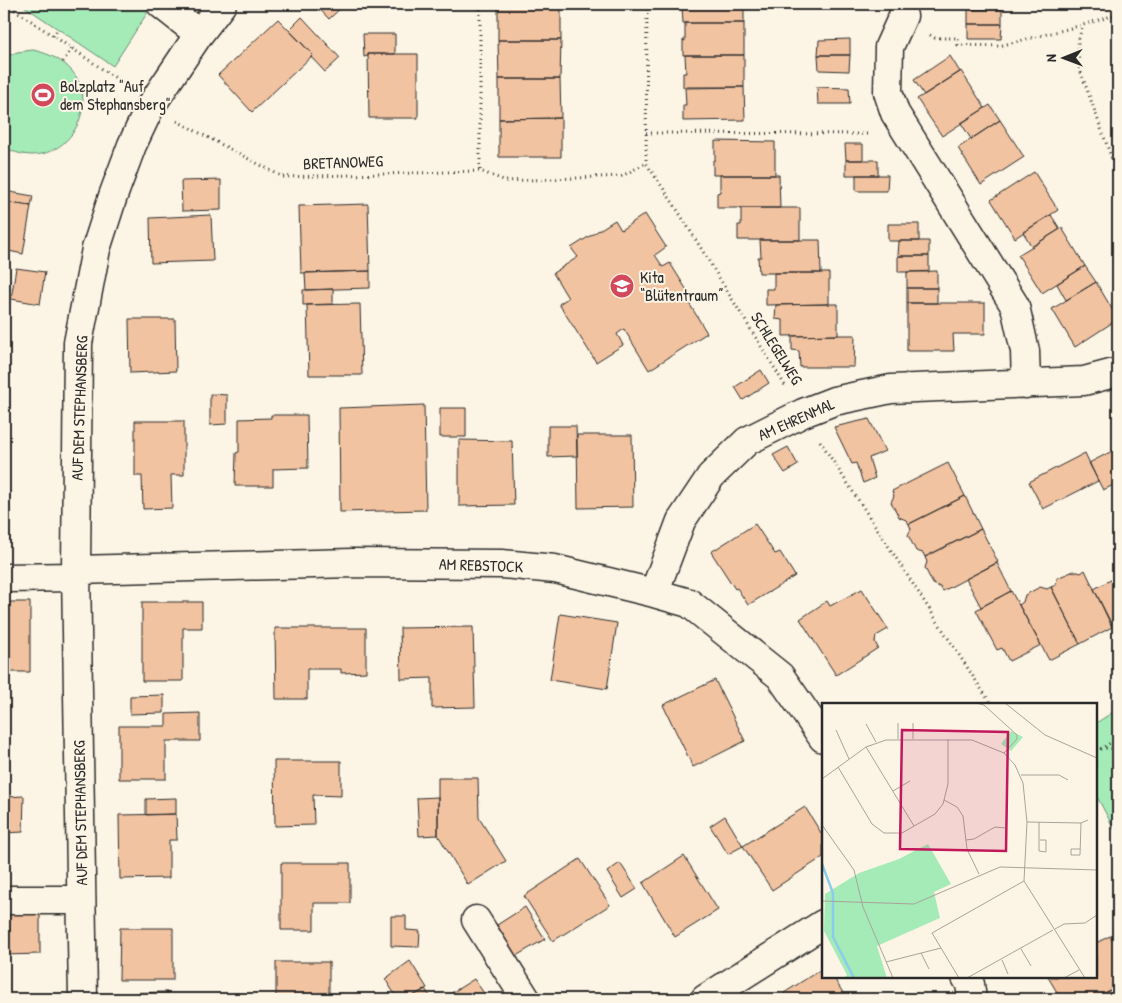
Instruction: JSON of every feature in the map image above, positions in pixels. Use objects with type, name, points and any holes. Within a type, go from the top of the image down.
[{"type":"street","points":[[161,4],[199,34]]},
{"type":"street","name":"AUF DEM STEPHANSBERG","points":[[83,999],[76,573],[78,343],[96,249],[132,145],[150,107],[199,34],[222,4]]},
{"type":"street","points":[[903,16],[889,47],[888,92],[895,113],[1015,306],[1025,351],[1026,384]]},
{"type":"street","name":"AM EHRENMAL","points":[[654,593],[681,521],[711,476],[747,441],[803,413],[834,401],[891,389],[1084,381],[1118,372]]},
{"type":"street","name":"AM REBSTOCK","points":[[76,573],[352,563],[502,564],[554,569],[689,603],[780,676],[822,737]]},
{"type":"street","points":[[4,578],[76,573]]},
{"type":"street","name":"AUF DEM STEPHANSBERG","points":[[4,900],[81,900]]},
{"type":"street","points":[[476,920],[526,999]]},
{"type":"street","points":[[705,999],[822,925]]},
{"type":"street","points":[[967,978],[970,984],[972,999]]},
{"type":"path","name":"BRETANOWEG","points":[[6,4],[133,90],[150,107],[283,177],[480,170],[506,181],[622,176],[646,162]]},
{"type":"path","points":[[480,4],[480,170]]},
{"type":"path","points":[[646,4],[646,162]]},
{"type":"path","points":[[958,38],[958,45],[999,46],[1083,25],[1118,14]]},
{"type":"path","points":[[1083,25],[1078,41],[1079,67],[1118,176]]},
{"type":"path","points":[[53,36],[58,29]]},
{"type":"path","points":[[63,62],[72,48]]},
{"type":"path","points":[[646,133],[907,133]]},
{"type":"path","name":"SCHLEGELWEG","points":[[646,162],[803,413],[991,703]]},
{"type":"path","points":[[1097,751],[1118,738]]},
{"type":"path","points":[[1103,748],[1118,749]]},
{"type":"green space","points":[[21,4],[153,4],[113,66]]},
{"type":"green space","name":"Bolzplatz \"Auf dem Stephansberg\"","points":[[33,50],[61,62],[77,79],[83,100],[79,121],[68,139],[51,151],[29,155],[4,147],[4,58],[17,52]]},
{"type":"green space","points":[[1118,709],[1118,836],[1097,797],[1097,722]]},
{"type":"building","points":[[315,4],[345,4],[329,19]]},
{"type":"building","points":[[498,4],[561,4],[561,40],[498,40]]},
{"type":"building","points":[[685,4],[744,4],[744,23],[683,23],[682,7],[685,7]]},
{"type":"building","points":[[820,4],[851,4],[851,5],[820,6]]},
{"type":"building","points":[[969,4],[1002,4],[1002,9],[968,9]]},
{"type":"building","points":[[968,9],[1002,9],[1002,24],[968,24]]},
{"type":"building","points":[[302,17],[340,58],[325,72],[311,57],[313,55],[289,30]]},
{"type":"building","points":[[278,19],[313,55],[252,112],[218,75]]},
{"type":"building","points":[[685,23],[744,23],[744,55],[683,55]]},
{"type":"building","points":[[968,24],[1002,24],[1001,39],[968,39]]},
{"type":"building","points":[[363,34],[395,34],[395,54],[368,54],[368,56],[364,57]]},
{"type":"building","points":[[850,39],[850,55],[818,55],[819,40]]},
{"type":"building","points":[[498,40],[561,40],[560,79],[499,79]]},
{"type":"building","points":[[368,54],[418,54],[418,118],[369,118]]},
{"type":"building","points":[[685,55],[744,55],[744,87],[683,87],[683,73],[686,73]]},
{"type":"building","points":[[818,55],[850,55],[849,71],[819,70]]},
{"type":"building","points":[[950,56],[960,72],[924,95],[914,80]]},
{"type":"building","points":[[961,71],[985,108],[942,136],[917,99]]},
{"type":"building","points":[[499,79],[560,79],[561,118],[499,119]]},
{"type":"building","points":[[744,87],[745,120],[683,121],[683,105],[686,105],[685,88]]},
{"type":"building","points":[[817,87],[849,88],[850,104],[818,104]]},
{"type":"building","points":[[990,105],[1000,120],[971,139],[961,123]]},
{"type":"building","points":[[561,118],[561,157],[499,157],[499,119]]},
{"type":"building","points":[[1000,120],[1024,157],[981,185],[958,148]]},
{"type":"building","points":[[715,141],[775,142],[775,175],[713,175]]},
{"type":"building","points":[[845,144],[863,144],[863,160],[846,160]]},
{"type":"building","points":[[846,160],[878,160],[878,175],[846,175]]},
{"type":"building","points":[[1034,172],[1058,210],[1015,238],[991,200]]},
{"type":"building","points":[[720,175],[779,175],[780,208],[717,208],[717,193],[720,192]]},
{"type":"building","points":[[856,175],[888,175],[887,191],[856,191]]},
{"type":"building","points":[[221,180],[221,210],[182,211],[181,181]]},
{"type":"building","points":[[4,191],[33,196],[31,206],[4,202]]},
{"type":"building","points":[[4,202],[31,206],[23,254],[4,250]]},
{"type":"building","points":[[368,204],[370,271],[301,273],[299,206]]},
{"type":"building","points":[[741,208],[800,208],[800,240],[738,240],[738,225],[741,225]]},
{"type":"building","name":"Kita “Blütentraum”","points":[[645,214],[666,247],[655,255],[663,267],[670,263],[693,300],[689,303],[707,333],[649,370],[624,329],[617,334],[623,345],[596,362],[559,304],[568,298],[553,273],[578,257],[571,248],[615,220],[621,230]]},
{"type":"building","points":[[211,215],[213,261],[151,263],[150,218]]},
{"type":"building","points":[[1051,215],[1060,229],[1032,247],[1023,232]]},
{"type":"building","points":[[888,224],[919,224],[919,241],[888,241]]},
{"type":"building","points":[[1062,228],[1085,266],[1042,293],[1018,255]]},
{"type":"building","points":[[760,240],[820,240],[821,273],[759,273],[758,257],[761,257]]},
{"type":"building","points":[[899,241],[929,241],[929,256],[898,256]]},
{"type":"building","points":[[898,256],[929,256],[929,272],[898,272]]},
{"type":"building","points":[[1085,266],[1096,282],[1066,300],[1057,284]]},
{"type":"building","points":[[16,268],[45,272],[40,304],[11,299]]},
{"type":"building","points":[[370,271],[370,288],[306,290],[305,273]]},
{"type":"building","points":[[937,271],[937,288],[907,288],[907,272]]},
{"type":"building","points":[[774,273],[829,273],[829,304],[766,305],[766,289],[774,289]]},
{"type":"building","points":[[1096,282],[1118,319],[1075,347],[1052,309]]},
{"type":"building","points":[[907,288],[937,288],[937,303],[907,303]]},
{"type":"building","points":[[333,289],[333,304],[303,305],[303,290]]},
{"type":"building","points":[[907,303],[985,303],[985,334],[953,334],[954,351],[907,351]]},
{"type":"building","points":[[360,304],[362,375],[309,375],[307,305]]},
{"type":"building","points":[[838,304],[838,335],[783,336],[783,320],[775,319],[776,305]]},
{"type":"building","points":[[129,319],[175,319],[176,371],[130,373]]},
{"type":"building","points":[[855,335],[854,367],[800,367],[799,351],[792,350],[792,336]]},
{"type":"building","points":[[761,370],[769,383],[743,400],[735,387]]},
{"type":"building","points":[[210,394],[227,395],[227,424],[210,425]]},
{"type":"building","points":[[424,405],[426,510],[340,512],[339,408]]},
{"type":"building","points":[[440,408],[466,408],[466,437],[440,437]]},
{"type":"building","points":[[271,415],[307,415],[308,468],[273,469],[273,486],[235,486],[236,453],[239,452],[239,419],[271,418]]},
{"type":"building","points":[[869,419],[885,451],[869,458],[875,478],[863,483],[856,463],[852,464],[834,427]]},
{"type":"building","points":[[135,421],[184,421],[184,475],[171,475],[172,508],[143,509],[142,476],[135,476]]},
{"type":"building","points":[[548,426],[576,426],[577,456],[548,457]]},
{"type":"building","points":[[577,435],[632,435],[633,507],[578,508]]},
{"type":"building","points":[[459,440],[512,441],[514,505],[459,506]]},
{"type":"building","points":[[788,447],[798,465],[785,473],[773,455]]},
{"type":"building","points":[[1118,448],[1118,483],[1103,490],[1089,463]]},
{"type":"building","points":[[1085,453],[1098,481],[1043,509],[1029,482]]},
{"type":"building","points":[[948,463],[965,496],[909,524],[906,520],[899,517],[891,502],[894,496],[892,491]]},
{"type":"building","points":[[965,496],[981,529],[925,557],[923,553],[916,551],[908,535],[911,529],[909,524]]},
{"type":"building","points":[[755,524],[775,554],[780,552],[795,576],[748,605],[737,588],[735,589],[711,552]]},
{"type":"building","points":[[981,529],[998,562],[943,591],[940,587],[933,584],[925,568],[927,562],[925,557]]},
{"type":"building","points":[[997,563],[1011,591],[981,607],[966,579]]},
{"type":"building","points":[[1085,570],[1112,627],[1080,644],[1051,587],[1056,585],[1057,578],[1074,571],[1081,573]]},
{"type":"building","points":[[1118,576],[1118,637],[1094,589]]},
{"type":"building","points":[[1040,587],[1047,589],[1051,587],[1080,644],[1049,660],[1019,605],[1023,602],[1025,595]]},
{"type":"building","points":[[862,589],[888,629],[876,636],[875,642],[878,648],[836,675],[800,619],[827,601],[830,606]]},
{"type":"building","points":[[1011,591],[1041,645],[1009,661],[1002,648],[997,650],[976,610]]},
{"type":"building","points":[[4,602],[30,602],[30,672],[4,672]]},
{"type":"building","points":[[142,602],[202,602],[202,628],[183,628],[183,681],[142,681]]},
{"type":"building","points":[[560,614],[617,623],[607,689],[550,680]]},
{"type":"building","points":[[473,627],[475,707],[432,708],[432,678],[401,679],[400,628]]},
{"type":"building","points":[[275,628],[366,628],[366,672],[341,673],[341,669],[307,669],[307,699],[276,699]]},
{"type":"building","points":[[715,680],[745,741],[693,767],[663,705]]},
{"type":"building","points":[[164,695],[164,713],[130,714],[130,696]]},
{"type":"building","points":[[200,713],[200,741],[166,741],[166,779],[119,779],[119,726],[166,726],[166,714]]},
{"type":"building","points":[[274,761],[341,761],[341,796],[313,795],[314,825],[275,826]]},
{"type":"building","points":[[438,778],[478,778],[479,818],[506,861],[468,885],[438,835]]},
{"type":"building","points":[[24,796],[23,832],[4,833],[4,797]]},
{"type":"building","points":[[438,797],[438,835],[419,836],[417,798]]},
{"type":"building","points":[[176,798],[176,814],[146,815],[146,799]]},
{"type":"building","points":[[805,807],[822,834],[822,858],[772,890],[743,846]]},
{"type":"building","points":[[176,814],[177,840],[169,840],[169,878],[120,879],[119,815]]},
{"type":"building","points":[[725,816],[743,846],[728,854],[710,826]]},
{"type":"building","points":[[684,856],[718,910],[675,937],[643,883]]},
{"type":"building","points":[[580,859],[610,905],[553,941],[524,896]]},
{"type":"building","points":[[281,863],[350,863],[350,903],[314,903],[314,930],[281,930]]},
{"type":"building","points":[[620,863],[637,889],[623,898],[607,872]]},
{"type":"building","points":[[525,907],[545,939],[516,956],[497,925]]},
{"type":"building","points":[[4,913],[40,913],[40,954],[4,955]]},
{"type":"building","points":[[391,916],[406,916],[406,930],[420,931],[419,947],[391,946]]},
{"type":"building","points":[[120,928],[173,928],[173,980],[119,980]]},
{"type":"building","points":[[1110,936],[1118,952],[1118,986],[1093,999],[1061,999],[1049,978],[1097,978],[1097,942]]},
{"type":"building","points":[[410,961],[427,988],[408,999],[398,999],[385,979]]},
{"type":"building","points":[[276,962],[329,962],[329,999],[276,999]]},
{"type":"building","points":[[822,969],[822,978],[834,978],[847,999],[784,999],[786,998],[784,993]]},
{"type":"building","points":[[474,979],[488,999],[442,999]]},
{"type":"building","points":[[1118,986],[1118,999],[1093,999]]},
{"type":"building","points":[[425,989],[432,999],[408,999]]},
{"type":"building","points":[[167,992],[167,999],[131,999],[131,993]]},
{"type":"place","name":"Bolzplatz \"Auf dem Stephansberg\"","points":[[43,95]]},
{"type":"place","name":"Kita “Blütentraum”","points":[[622,286]]}]
